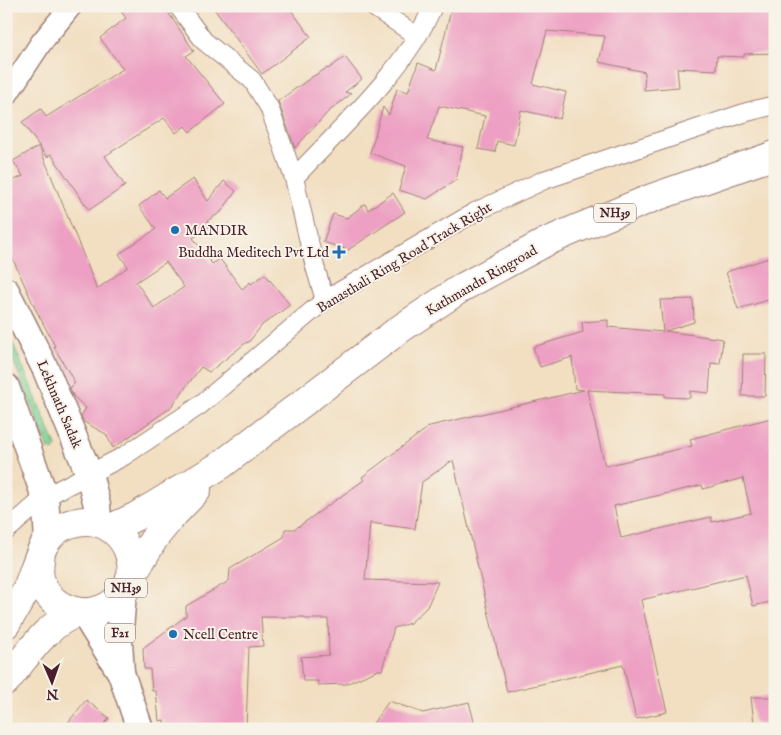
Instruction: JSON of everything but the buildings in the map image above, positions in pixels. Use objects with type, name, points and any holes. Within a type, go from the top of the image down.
[{"type":"highway","name":"Kathmandu Ringroad","points":[[44,545],[58,529],[70,523],[84,520],[105,525],[135,517],[221,465],[400,329],[463,287],[546,242],[652,198],[775,155]]},
{"type":"highway","name":"Kathmandu Ringroad","points":[[6,681],[48,631],[68,616],[81,612],[94,612],[106,608],[116,601],[155,537],[174,514],[221,465]]},
{"type":"highway","name":"NH39","points":[[105,525],[120,536],[130,556],[131,568],[126,586]]},
{"type":"highway","points":[[44,545],[39,565],[40,579],[46,592],[55,602],[67,609],[81,612]]},
{"type":"highway","points":[[6,624],[27,589],[44,545]]},
{"type":"main road","name":"Lekhnath Sadak","points":[[6,291],[46,370],[89,474],[97,505],[105,525]]},
{"type":"main road","points":[[6,387],[45,497],[44,545]]},
{"type":"main road","name":"F21","points":[[121,673],[120,642],[126,586]]},
{"type":"main road","name":"F21","points":[[81,612],[121,673],[140,729]]},
{"type":"street","points":[[6,96],[41,43],[71,6]]},
{"type":"street","points":[[178,6],[204,41],[252,80],[269,107],[294,178],[315,267],[325,300]]},
{"type":"street","points":[[372,6],[417,36]]},
{"type":"street","points":[[294,178],[383,82],[417,36],[433,6]]},
{"type":"street","name":"Banasthali Ring Road Track Right","points":[[6,530],[45,497],[124,456],[199,406],[325,300],[475,212],[544,180],[747,112],[775,105]]},
{"type":"green space","points":[[6,327],[56,446],[54,451],[49,449],[6,342]]},
{"type":"place","name":"MANDIR","points":[[175,230]]},
{"type":"place","name":"Buddha Meditech Pvt Ltd","points":[[339,252]]},
{"type":"place","name":"Ncell Centre","points":[[173,634]]}]
